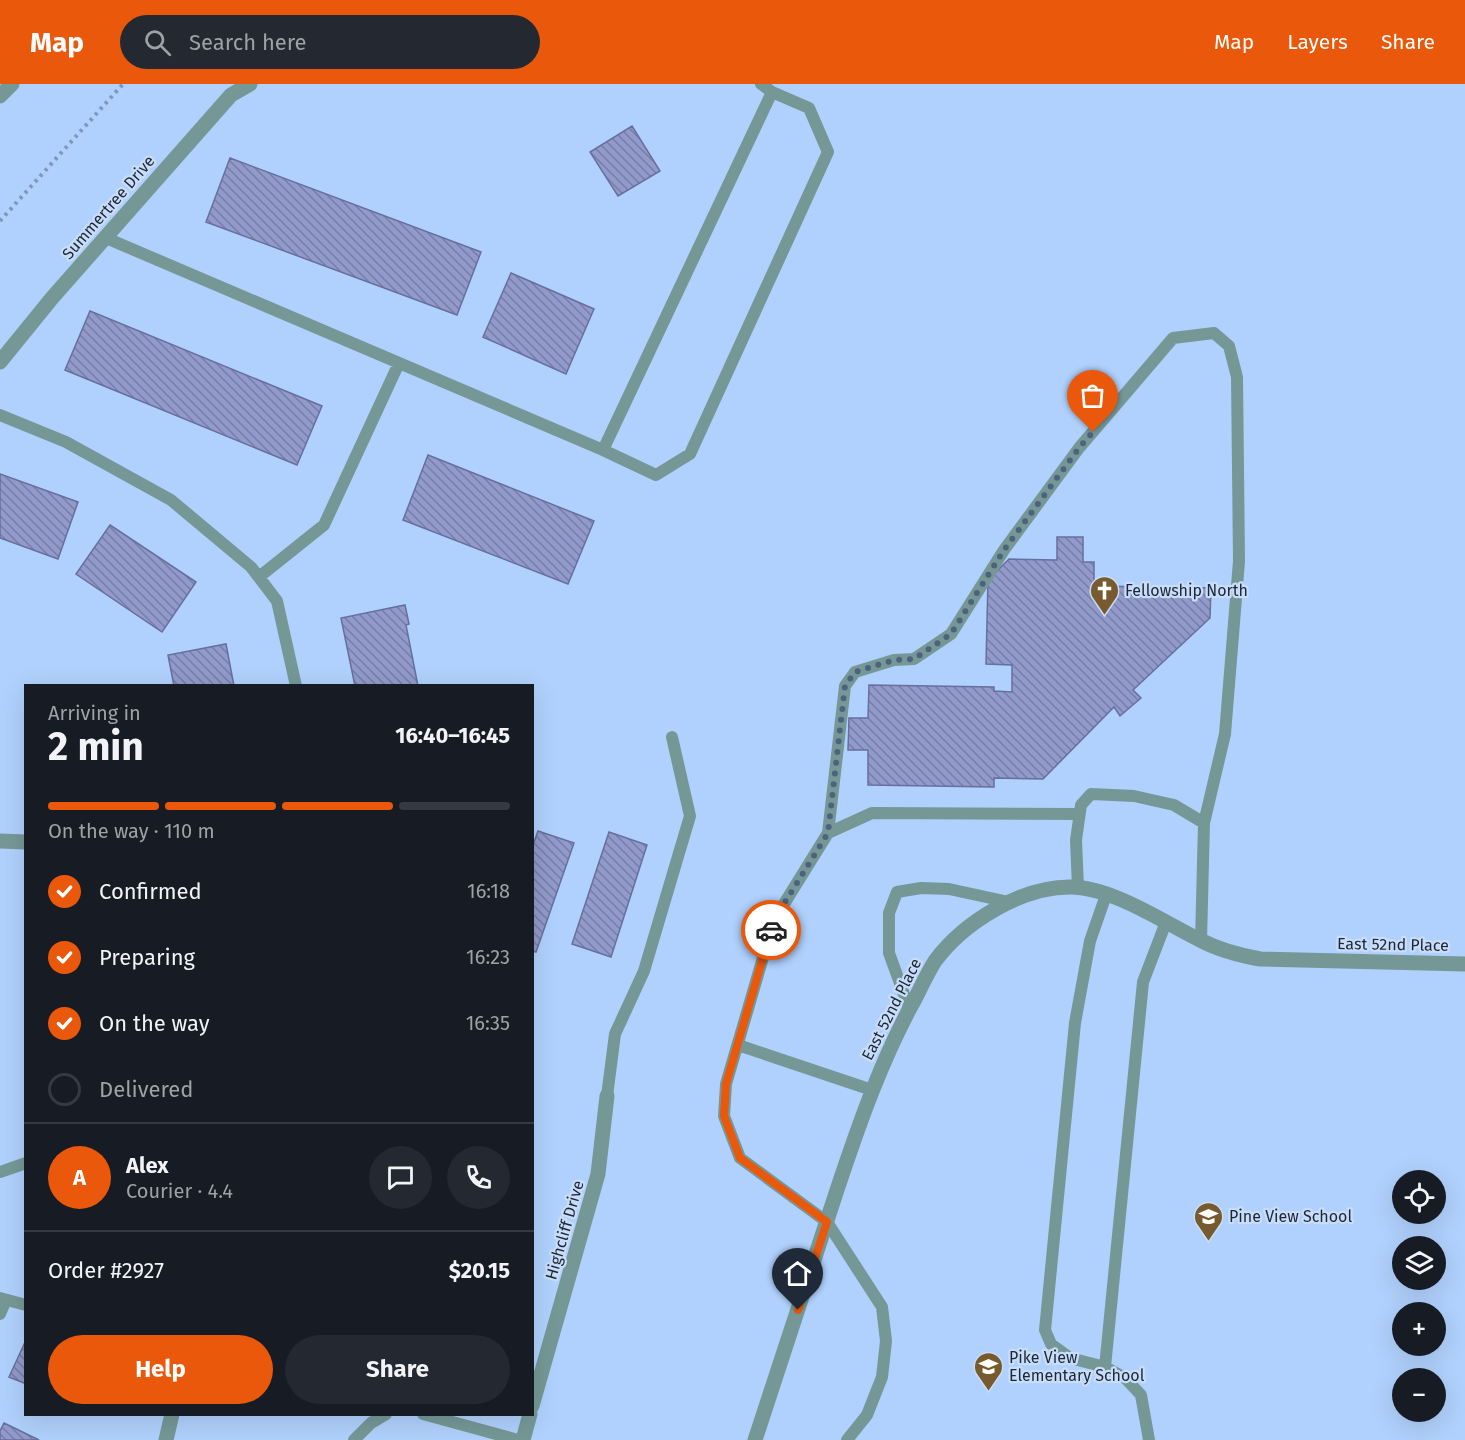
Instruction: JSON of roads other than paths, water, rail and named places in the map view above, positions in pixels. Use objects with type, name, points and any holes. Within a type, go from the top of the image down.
[{"type":"street","points":[[0,96],[12,84]]},
{"type":"street","name":"Summertree Drive","points":[[2,356],[231,95],[250,84]]},
{"type":"street","points":[[0,841],[24,842]]},
{"type":"street","name":"East 52nd Place","points":[[755,1440],[857,1131],[880,1069],[909,1008],[936,961],[955,939],[989,912],[1038,892],[1070,887],[1106,895],[1133,905],[1201,941],[1238,955],[1260,959],[1465,963]]},
{"type":"street","name":"Highcliff Drive","points":[[534,1399],[598,1174],[607,1096]]},
{"type":"street","points":[[166,1440],[172,1416]]},
{"type":"street","points":[[523,1440],[529,1416]]},
{"type":"lane","points":[[106,238],[603,450],[656,475],[690,454],[828,152],[810,108],[772,92],[761,84]]},
{"type":"lane","points":[[603,450],[772,92]]},
{"type":"lane","points":[[847,1440],[867,1415],[882,1377],[886,1341],[882,1307],[827,1222],[740,1158],[724,1116],[726,1084],[774,920],[828,833],[845,686],[855,672],[894,660],[914,659],[951,634],[1004,550],[1079,448],[1173,338],[1214,333],[1229,346],[1238,377],[1239,561],[1225,734],[1204,823],[1201,941]]},
{"type":"lane","points":[[258,577],[324,525],[399,363]]},
{"type":"lane","points":[[0,415],[66,442],[171,500],[251,567],[277,601],[296,684]]},
{"type":"lane","points":[[607,1096],[615,1034],[644,971],[690,816],[672,737]]},
{"type":"lane","points":[[1078,888],[1076,840],[1079,814],[1081,805],[1091,794],[1134,796],[1174,805],[1204,823]]},
{"type":"lane","points":[[828,833],[872,813],[1079,814]]},
{"type":"lane","points":[[909,1008],[888,953],[888,913],[897,892],[921,888],[949,889],[1009,902]]},
{"type":"lane","points":[[1106,895],[1090,941],[1075,1023],[1045,1330],[1052,1344],[1070,1358],[1106,1367],[1125,1378],[1141,1395],[1149,1440]]},
{"type":"lane","points":[[1106,1367],[1143,981],[1166,922]]},
{"type":"lane","points":[[738,1045],[873,1090]]},
{"type":"lane","points":[[0,1172],[24,1163]]},
{"type":"lane","points":[[0,1314],[3,1299],[24,1304]]},
{"type":"lane","points":[[354,1440],[371,1423],[383,1416]]},
{"type":"lane","points":[[430,1416],[518,1440]]},
{"type":"place","name":"Fellowship North","points":[[1104,616]]},
{"type":"place","name":"Pine View School","points":[[1208,1242]]},
{"type":"place","name":"Pike View Elementary School","points":[[988,1392]]}]
